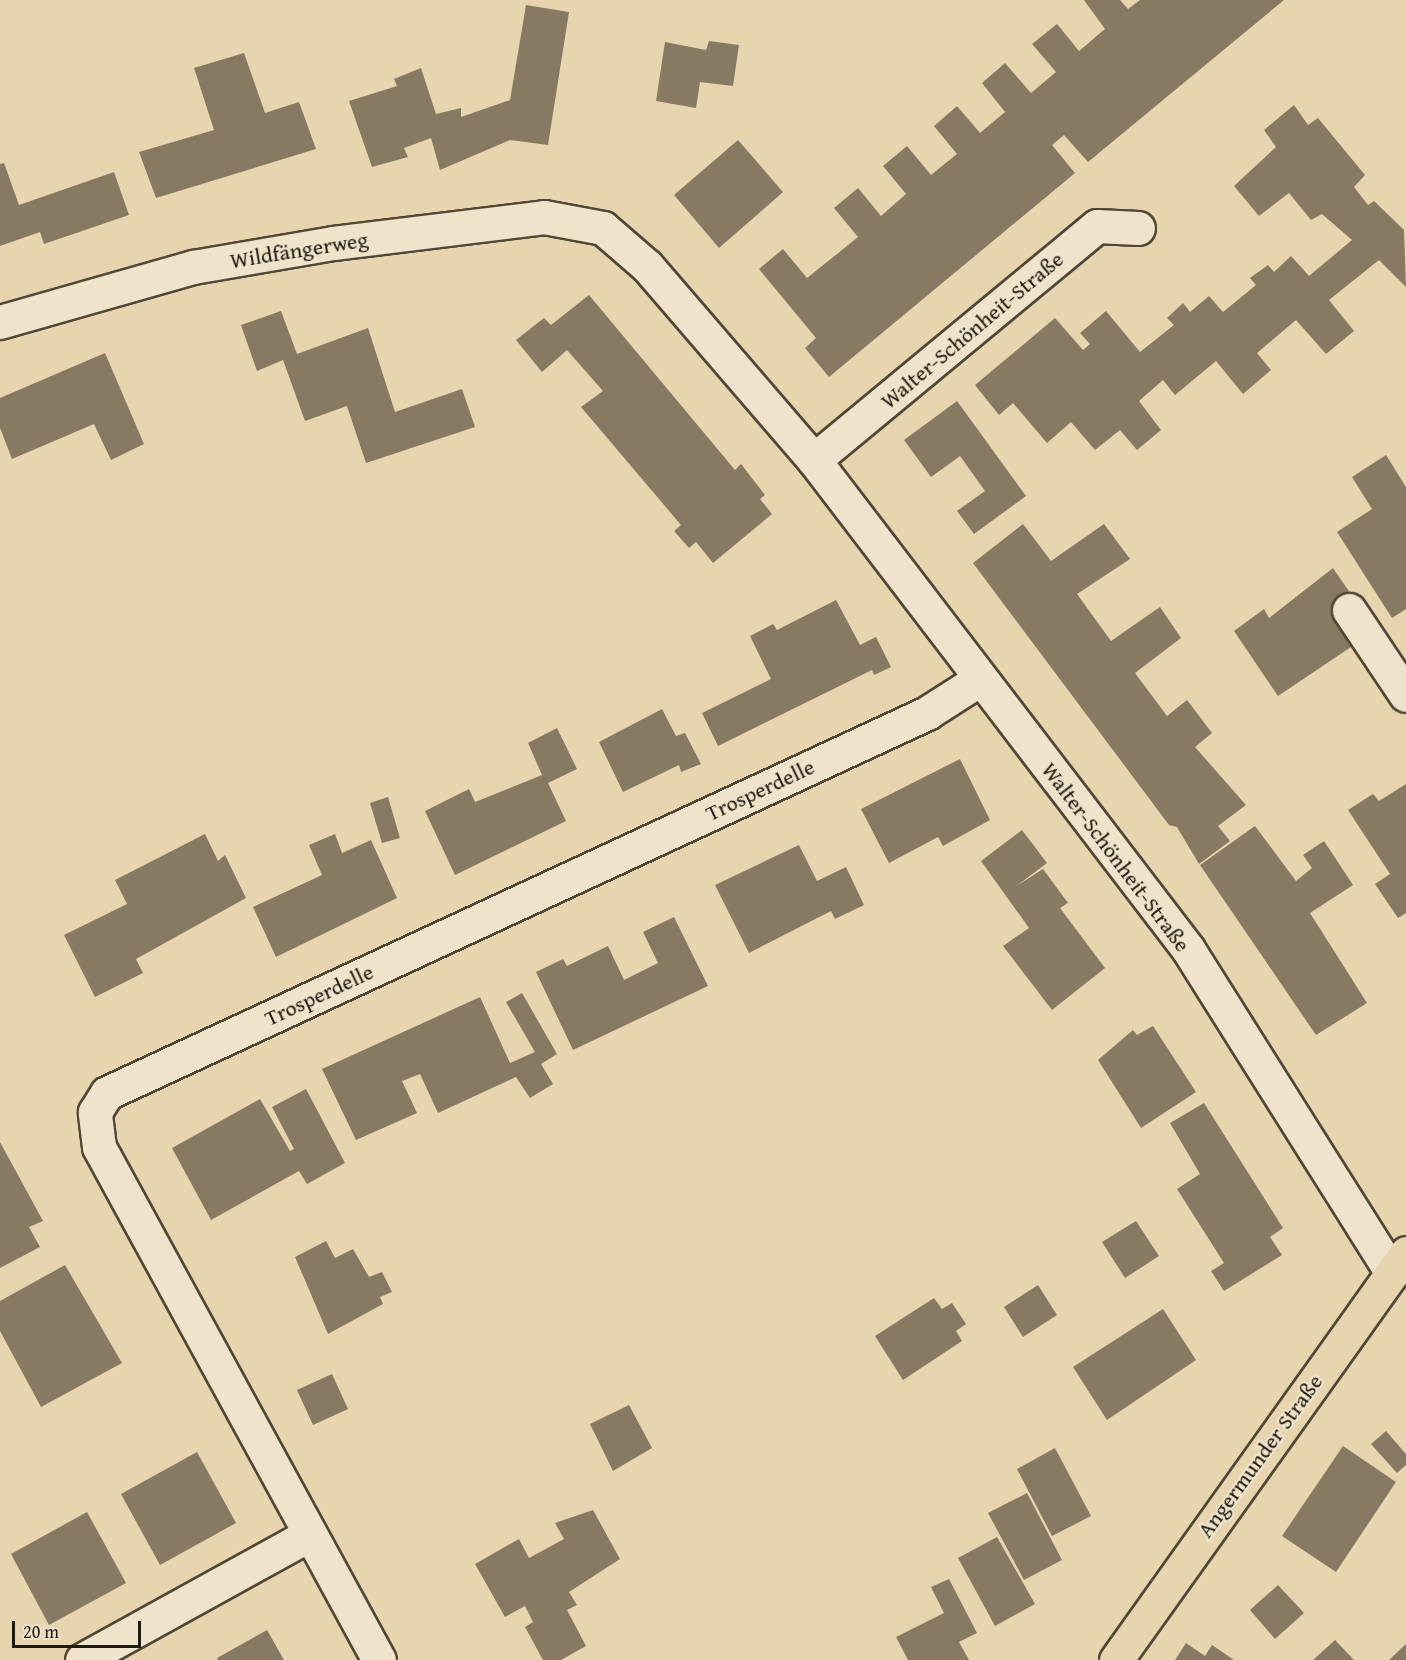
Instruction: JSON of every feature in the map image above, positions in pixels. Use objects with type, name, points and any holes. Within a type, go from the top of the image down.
[{"type":"main road","name":"Angermunder Straße","points":[[1116,1660],[1399,1263]]},
{"type":"street","name":"Wildfängerweg","points":[[0,322],[193,267],[333,243],[544,217],[603,228]]},
{"type":"street","name":"Walter-Schönheit-Straße","points":[[814,460],[1098,226],[1138,228]]},
{"type":"street","name":"Walter-Schönheit-Straße","points":[[603,228],[647,266],[814,460],[1188,949],[1399,1263]]},
{"type":"street","points":[[1349,610],[1406,695]]},
{"type":"street","name":"Trosperdelle","points":[[379,1660],[99,1147],[95,1112],[107,1093],[927,713],[980,679]]},
{"type":"street","points":[[82,1660],[310,1534]]},
{"type":"building","points":[[1084,0],[1120,0],[1128,9],[1140,0],[1284,0],[1088,162],[1064,135],[1052,145],[1075,173],[829,377],[805,348],[816,338],[759,269],[783,249],[807,278],[858,237],[834,208],[858,188],[881,216],[906,194],[883,166],[907,146],[931,175],[957,154],[934,126],[957,106],[980,133],[1005,112],[982,83],[1005,63],[1031,93],[1056,72],[1032,44],[1057,24],[1079,51],[1105,29]]},
{"type":"building","points":[[526,5],[569,12],[548,145],[510,140],[440,170],[431,138],[404,148],[408,157],[372,167],[349,101],[397,86],[394,79],[421,68],[436,114],[461,108],[461,117],[510,100]]},
{"type":"building","points":[[709,41],[739,45],[733,86],[700,82],[696,108],[656,101],[665,42],[706,50]]},
{"type":"building","points":[[244,53],[265,113],[299,102],[316,149],[156,198],[139,152],[214,130],[194,68]]},
{"type":"building","points":[[1294,105],[1308,125],[1318,118],[1365,175],[1354,187],[1368,205],[1374,201],[1404,230],[1406,287],[1379,260],[1329,300],[1354,331],[1326,354],[1296,320],[1257,353],[1271,370],[1243,394],[1216,361],[1175,395],[1163,380],[1139,401],[1161,430],[1137,450],[1120,430],[1095,450],[1071,422],[1047,443],[1013,403],[999,415],[975,385],[1055,318],[1083,350],[1090,344],[1080,333],[1106,311],[1140,352],[1174,325],[1167,318],[1183,303],[1190,312],[1209,296],[1223,312],[1256,285],[1250,278],[1268,265],[1274,272],[1291,256],[1309,276],[1352,240],[1322,214],[1311,220],[1289,193],[1259,216],[1234,186],[1276,147],[1264,130]]},
{"type":"building","points":[[738,140],[783,192],[719,248],[674,195]]},
{"type":"building","points":[[4,163],[19,205],[114,172],[129,215],[44,244],[40,232],[0,246],[0,164]]},
{"type":"building","points":[[589,295],[735,470],[741,464],[765,495],[760,499],[772,514],[713,563],[696,542],[689,548],[674,531],[681,525],[581,407],[603,391],[567,350],[542,372],[516,340],[544,318],[551,325]]},
{"type":"building","points":[[281,311],[297,354],[368,328],[395,412],[462,389],[475,427],[366,463],[347,406],[305,421],[283,360],[257,371],[241,325]]},
{"type":"building","points":[[105,353],[144,444],[111,460],[94,424],[12,459],[0,428],[0,398]]},
{"type":"building","points":[[957,401],[1026,496],[974,534],[957,511],[985,491],[960,456],[931,477],[904,440]]},
{"type":"building","points":[[1386,455],[1406,487],[1406,609],[1392,618],[1337,532],[1372,509],[1352,477]]},
{"type":"building","points":[[1023,524],[1051,561],[1104,524],[1130,559],[1077,594],[1111,641],[1160,607],[1181,638],[1135,673],[1167,716],[1187,700],[1212,733],[1195,747],[1246,805],[1218,826],[1230,841],[1199,864],[1177,827],[1169,825],[973,563]]},
{"type":"building","points":[[1333,568],[1357,603],[1333,618],[1351,647],[1278,696],[1234,631],[1264,609],[1269,618]]},
{"type":"building","points":[[836,600],[860,645],[876,637],[891,667],[874,675],[872,670],[718,746],[702,713],[771,679],[750,636],[773,624],[777,630]]},
{"type":"building","points":[[662,709],[676,736],[685,733],[701,764],[681,772],[679,765],[623,792],[599,742]]},
{"type":"building","points":[[557,728],[577,769],[548,783],[566,821],[455,875],[425,811],[469,789],[475,802],[542,775],[528,743]]},
{"type":"building","points":[[960,759],[990,820],[943,846],[938,837],[889,863],[861,809]]},
{"type":"building","points":[[1406,784],[1406,913],[1398,918],[1375,884],[1390,874],[1348,810],[1373,794],[1379,801]]},
{"type":"building","points":[[388,797],[400,838],[382,843],[370,803]]},
{"type":"building","points":[[1255,826],[1296,881],[1312,868],[1303,855],[1324,841],[1353,885],[1310,913],[1367,1003],[1316,1035],[1200,865]]},
{"type":"building","points":[[1022,830],[1047,863],[1015,887],[1043,869],[1068,903],[1060,908],[1105,968],[1052,1010],[1003,946],[1029,928],[981,861]]},
{"type":"building","points":[[205,834],[218,861],[225,855],[246,898],[136,959],[143,973],[95,997],[64,935],[127,904],[115,880]]},
{"type":"building","points":[[335,834],[342,853],[371,840],[397,898],[276,957],[253,907],[322,875],[309,845]]},
{"type":"building","points":[[799,845],[817,881],[846,867],[864,905],[835,919],[831,911],[749,953],[715,885]]},
{"type":"building","points":[[674,917],[708,986],[573,1050],[536,972],[563,959],[567,966],[608,946],[624,980],[658,963],[643,932]]},
{"type":"building","points":[[522,993],[557,1054],[541,1064],[553,1084],[530,1098],[516,1077],[438,1113],[420,1074],[402,1081],[417,1113],[356,1140],[322,1069],[480,997],[510,1063],[535,1052],[506,1002]]},
{"type":"building","points":[[1153,1026],[1196,1092],[1141,1128],[1098,1060],[1133,1030],[1137,1035]]},
{"type":"building","points":[[306,1089],[345,1163],[307,1184],[299,1171],[211,1220],[172,1148],[260,1099],[290,1151],[294,1149],[272,1107]]},
{"type":"building","points":[[1204,1103],[1283,1228],[1270,1237],[1282,1255],[1224,1291],[1211,1271],[1224,1263],[1177,1189],[1200,1174],[1170,1123]]},
{"type":"building","points":[[0,1142],[43,1221],[29,1227],[40,1247],[0,1268]]},
{"type":"building","points":[[1136,1221],[1159,1256],[1125,1278],[1102,1242]]},
{"type":"building","points":[[326,1241],[335,1258],[353,1249],[369,1277],[382,1272],[392,1292],[380,1297],[383,1304],[328,1334],[295,1257]]},
{"type":"building","points":[[65,1265],[122,1363],[41,1407],[0,1331],[0,1301]]},
{"type":"building","points":[[1038,1285],[1057,1315],[1023,1337],[1004,1307]]},
{"type":"building","points":[[934,1298],[942,1309],[952,1303],[966,1324],[956,1331],[962,1341],[903,1380],[875,1336]]},
{"type":"building","points":[[1163,1309],[1196,1360],[1107,1420],[1073,1367]]},
{"type":"building","points":[[332,1374],[348,1409],[313,1425],[297,1390]]},
{"type":"building","points":[[629,1405],[652,1448],[613,1471],[590,1424]]},
{"type":"building","points":[[1386,1431],[1406,1454],[1406,1465],[1397,1473],[1371,1444]]},
{"type":"building","points":[[1343,1446],[1396,1482],[1336,1572],[1282,1536]]},
{"type":"building","points":[[1055,1448],[1091,1516],[1052,1536],[1017,1469]]},
{"type":"building","points":[[197,1452],[236,1523],[160,1565],[121,1494]]},
{"type":"building","points":[[1027,1493],[1062,1560],[1024,1580],[988,1513]]},
{"type":"building","points":[[593,1510],[620,1559],[569,1592],[577,1605],[567,1610],[586,1646],[561,1660],[543,1660],[525,1627],[533,1622],[525,1606],[505,1617],[475,1564],[519,1539],[529,1558],[564,1539],[555,1523]]},
{"type":"building","points":[[87,1512],[126,1583],[49,1625],[11,1554]]},
{"type":"building","points":[[997,1537],[1035,1604],[995,1626],[958,1558]]},
{"type":"building","points":[[949,1579],[977,1633],[959,1642],[969,1660],[908,1660],[896,1637],[944,1613],[931,1587]]},
{"type":"building","points":[[1278,1585],[1304,1613],[1275,1639],[1250,1610]]},
{"type":"building","points":[[267,1630],[284,1660],[218,1660],[217,1658]]},
{"type":"building","points":[[1335,1640],[1354,1660],[1313,1660]]},
{"type":"building","points":[[1186,1643],[1205,1656],[1212,1645],[1234,1660],[1175,1660]]},
{"type":"building","points":[[1406,1644],[1406,1660],[1389,1660]]}]
